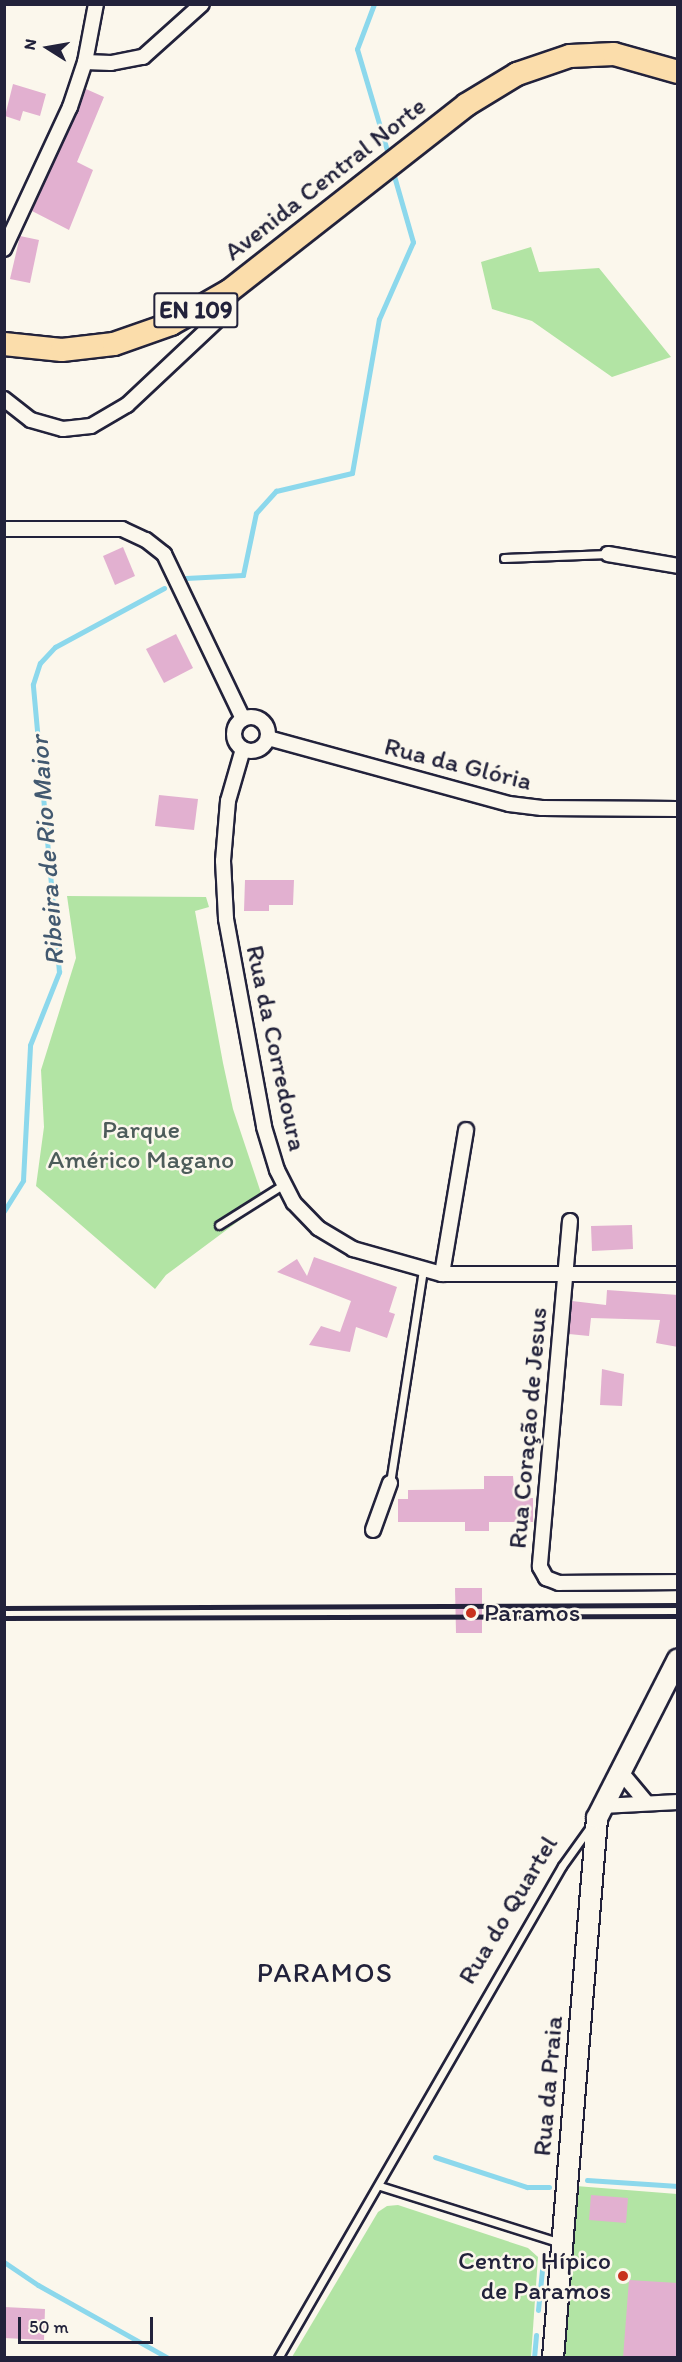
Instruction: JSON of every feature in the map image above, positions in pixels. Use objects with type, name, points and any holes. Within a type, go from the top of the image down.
[{"type":"main road","name":"Avenida Central Norte","points":[[4,344],[62,350],[114,344],[171,324],[229,291],[442,124],[517,74],[570,56],[614,54],[678,72]]},
{"type":"street","points":[[4,249],[47,163],[85,62],[96,4]]},
{"type":"street","points":[[85,62],[111,63],[143,57],[202,4]]},
{"type":"street","points":[[4,399],[31,420],[63,429],[91,426],[127,405],[227,311],[229,291]]},
{"type":"street","points":[[4,529],[122,529],[146,540],[164,554],[243,719]]},
{"type":"street","points":[[608,554],[678,566]]},
{"type":"street","points":[[254,717],[264,722],[268,738],[258,749],[243,749],[234,736],[236,726],[243,719],[254,717]]},
{"type":"street","name":"Rua da Glória","points":[[268,738],[509,804],[543,808],[678,809]]},
{"type":"street","name":"Rua da Corredoura","points":[[243,749],[228,801],[223,861],[226,920],[264,1127],[284,1184],[294,1203],[318,1228],[353,1249],[441,1274],[565,1276],[678,1274]]},
{"type":"street","points":[[441,1274],[466,1130]]},
{"type":"street","name":"Rua Coração de Jesus","points":[[570,1221],[540,1567],[546,1578],[559,1583],[678,1582]]},
{"type":"street","points":[[373,1530],[390,1484]]},
{"type":"street","name":"Rua do Quartel","points":[[600,1812],[676,1665]]},
{"type":"street","points":[[620,1771],[645,1801]]},
{"type":"street","points":[[600,1812],[645,1801],[678,1802]]},
{"type":"street","name":"Rua da Praia","points":[[553,2358],[600,1812]]},
{"type":"lane","points":[[504,558],[608,554]]},
{"type":"lane","points":[[219,1225],[284,1184]]},
{"type":"lane","points":[[390,1484],[423,1269]]},
{"type":"lane","name":"Rua do Quartel","points":[[278,2358],[380,2186],[562,1866],[600,1812]]},
{"type":"lane","points":[[380,2186],[563,2244]]},
{"type":"green space","points":[[531,247],[539,272],[599,268],[671,357],[612,377],[532,321],[492,309],[481,262]]},
{"type":"green space","name":"Parque Américo Magano","points":[[67,896],[206,897],[209,907],[195,911],[223,1063],[233,1109],[264,1202],[166,1275],[155,1289],[36,1186],[44,1127],[41,1070],[76,958]]},
{"type":"green space","name":"Centro Hípico de Paramos","points":[[576,2186],[677,2194],[677,2357],[561,2358]]},
{"type":"green space","points":[[398,2205],[528,2248],[538,2257],[531,2357],[292,2357],[378,2212],[387,2206]]},
{"type":"building","points":[[13,84],[46,94],[40,116],[23,111],[20,121],[5,116]]},
{"type":"building","points":[[86,89],[104,97],[77,162],[93,170],[69,230],[32,211]]},
{"type":"building","points":[[20,236],[39,240],[30,283],[10,279]]},
{"type":"building","points":[[123,547],[135,576],[115,585],[103,556]]},
{"type":"building","points":[[176,634],[193,668],[164,683],[146,649]]},
{"type":"building","points":[[159,795],[198,799],[194,830],[155,826]]},
{"type":"building","points":[[245,880],[294,880],[293,905],[269,905],[269,911],[244,911]]},
{"type":"building","points":[[632,1225],[633,1249],[592,1251],[591,1226]]},
{"type":"building","points":[[314,1257],[397,1287],[389,1312],[395,1314],[387,1338],[356,1327],[350,1352],[309,1345],[321,1326],[340,1332],[351,1301],[277,1272],[297,1259],[307,1276]]},
{"type":"building","points":[[607,1290],[678,1295],[678,1347],[656,1343],[660,1320],[591,1318],[589,1336],[569,1334],[572,1301],[606,1305]]},
{"type":"building","points":[[602,1369],[624,1374],[622,1406],[600,1405]]},
{"type":"building","points":[[484,1476],[513,1476],[515,1498],[533,1498],[533,1522],[489,1522],[489,1531],[465,1531],[465,1522],[398,1522],[398,1499],[408,1499],[408,1490],[484,1489]]},
{"type":"building","points":[[455,1588],[482,1588],[482,1633],[456,1633]]},
{"type":"building","points":[[591,2195],[628,2198],[626,2223],[589,2220]]},
{"type":"building","points":[[629,2280],[678,2283],[678,2358],[623,2358]]},
{"type":"building","points":[[4,2307],[45,2309],[44,2340],[4,2338]]},
{"type":"waterway","name":"Ribeira de Rio Maior","points":[[374,4],[357,49],[389,157]]},
{"type":"waterway","name":"Ribeira de Rio Maior","points":[[186,578],[243,575],[256,513],[276,491],[352,473],[379,319],[413,242],[392,169]]},
{"type":"waterway","name":"Ribeira de Rio Maior","points":[[4,1211],[23,1180],[30,1045],[59,972],[33,684],[40,663],[55,647],[164,588]]},
{"type":"waterway","points":[[435,2157],[527,2187],[549,2187]]},
{"type":"waterway","points":[[587,2180],[678,2186]]},
{"type":"waterway","name":"Ribeira de Rio Maior","points":[[4,2262],[38,2285],[168,2358]]},
{"type":"waterway","points":[[538,2310],[542,2270]]},
{"type":"waterway","points":[[534,2358],[536,2335]]},
{"type":"railway","points":[[4,1608],[678,1605]]},
{"type":"railway","points":[[4,1618],[678,1616]]},
{"type":"place","name":"Paramos","points":[[471,1613]]},
{"type":"place","name":"Centro Hípico de Paramos","points":[[623,2276]]},
{"type":"district","name":"PARAMOS","points":[[325,1972]]}]
